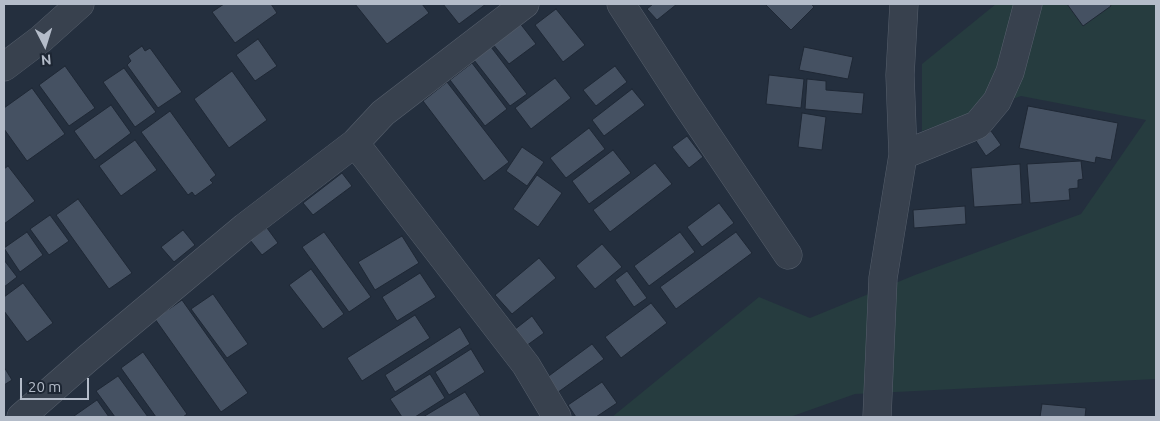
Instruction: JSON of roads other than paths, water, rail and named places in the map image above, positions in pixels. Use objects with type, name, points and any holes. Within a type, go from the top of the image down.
[{"type":"street","points":[[4,67],[41,39],[80,4]]},
{"type":"street","points":[[21,417],[87,359],[245,227],[355,143],[383,113],[524,4]]},
{"type":"street","points":[[621,4],[788,255]]},
{"type":"street","points":[[877,417],[884,278],[903,155],[900,74],[904,4]]},
{"type":"street","points":[[903,155],[977,125],[997,101],[1010,72],[1028,4]]},
{"type":"street","points":[[355,143],[526,365],[557,417]]}]
